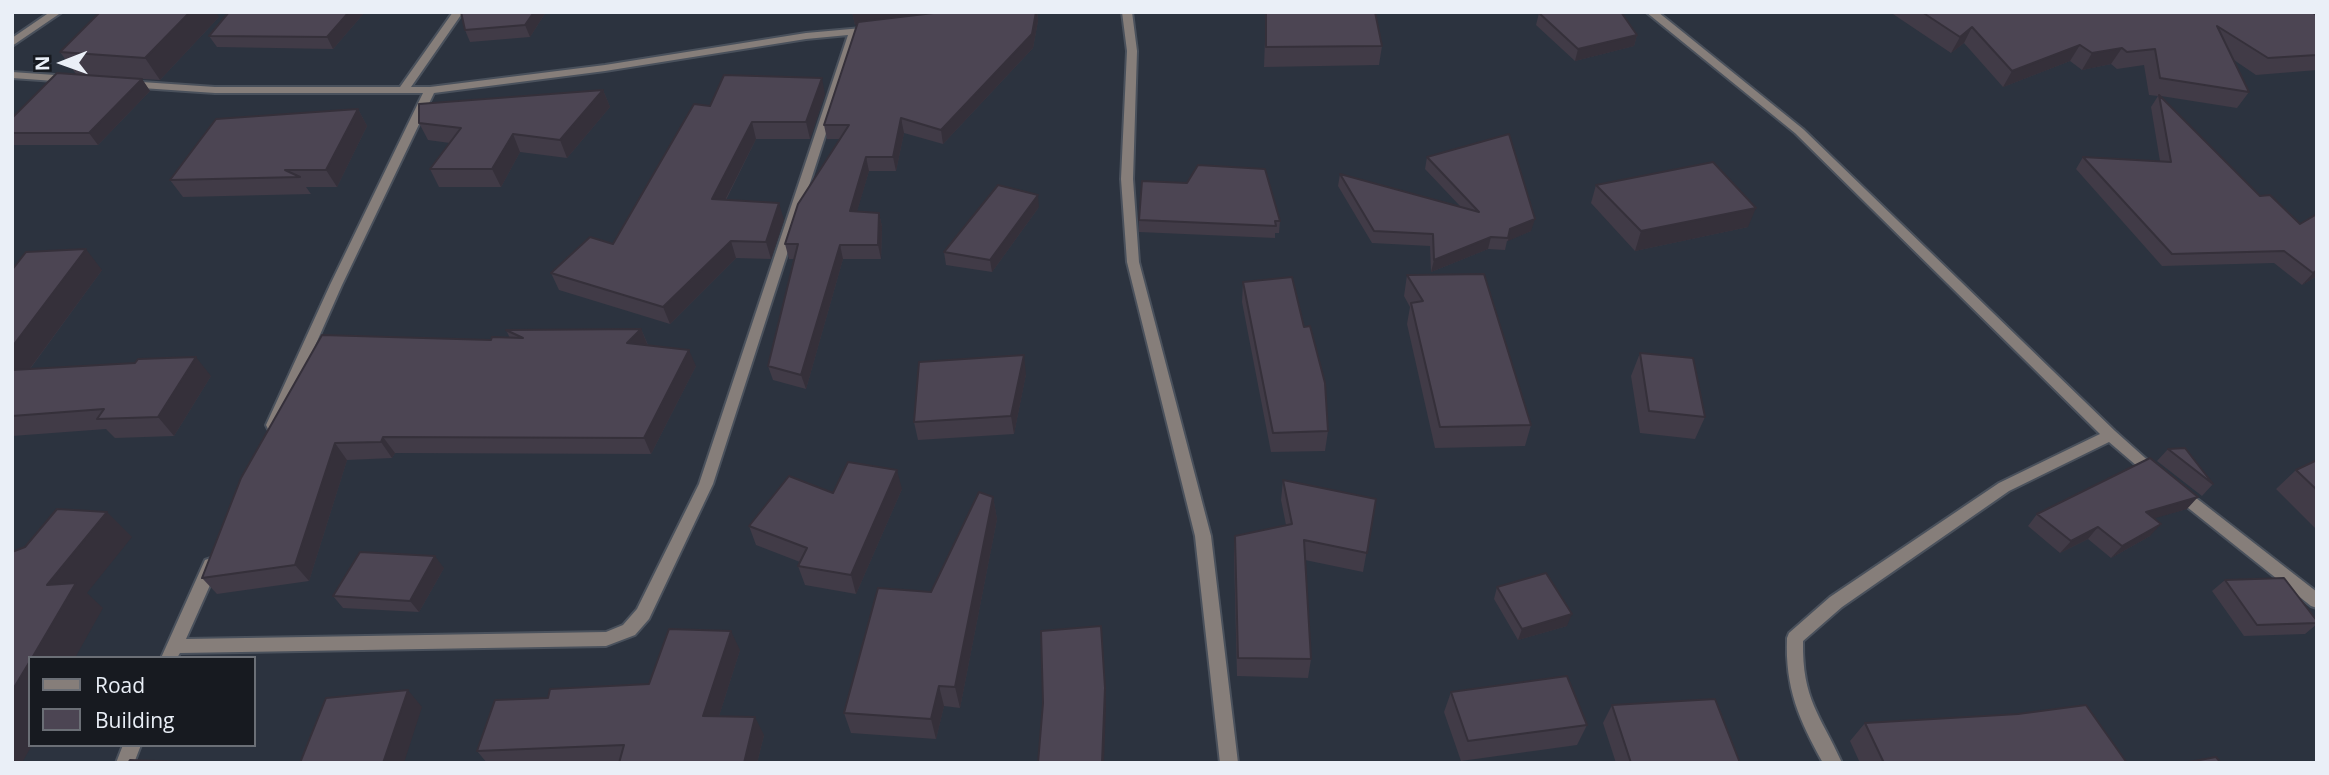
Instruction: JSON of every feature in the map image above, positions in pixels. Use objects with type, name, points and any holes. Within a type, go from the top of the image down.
[{"type":"street","points":[[12,43],[57,12]]},
{"type":"street","points":[[402,91],[458,12]]},
{"type":"street","points":[[1127,12],[1132,51],[1127,179],[1133,262],[1203,536],[1229,763]]},
{"type":"street","points":[[1651,12],[1799,131],[2008,332],[2110,435],[2317,601]]},
{"type":"street","points":[[120,83],[215,90],[430,90],[605,68],[806,36],[861,31],[706,484],[643,614],[629,630],[606,639],[172,652],[219,547]]},
{"type":"street","points":[[12,75],[80,80]]},
{"type":"street","points":[[269,435],[336,285],[430,90]]},
{"type":"street","points":[[1833,763],[1807,718],[1793,669],[1795,638],[1836,602],[2004,487],[2110,435]]},
{"type":"building","points":[[100,12],[190,12],[145,58],[60,52]]},
{"type":"building","points":[[229,12],[349,12],[327,37],[209,36]]},
{"type":"building","points":[[461,12],[534,12],[525,25],[465,30]]},
{"type":"building","points":[[942,12],[1036,12],[1032,34],[941,130],[901,118],[893,157],[866,157],[850,211],[879,213],[878,245],[840,245],[801,375],[768,366],[798,244],[785,244],[798,204],[849,125],[824,125],[858,22]]},
{"type":"building","points":[[1266,12],[1375,12],[1382,46],[1266,47]]},
{"type":"building","points":[[1621,12],[1637,35],[1578,49],[1539,13]]},
{"type":"building","points":[[1922,12],[2312,12],[2317,16],[2317,55],[2268,58],[2217,26],[2249,92],[2160,78],[2155,49],[2127,52],[2122,48],[2092,53],[2080,45],[2012,71],[1972,27],[1960,37]]},
{"type":"building","points":[[57,73],[142,79],[89,133],[12,133],[12,118]]},
{"type":"building","points":[[724,75],[822,78],[806,122],[752,122],[712,199],[779,203],[766,242],[731,241],[663,307],[551,273],[590,237],[613,244],[694,104],[710,106]]},
{"type":"building","points":[[603,90],[560,140],[513,134],[492,169],[430,169],[461,128],[419,123],[419,104]]},
{"type":"building","points":[[2159,95],[2260,196],[2270,195],[2300,224],[2317,214],[2317,270],[2313,273],[2284,251],[2172,254],[2083,157],[2171,162]]},
{"type":"building","points":[[358,109],[326,170],[285,170],[300,177],[170,180],[216,119]]},
{"type":"building","points":[[1509,134],[1535,219],[1510,229],[1508,238],[1491,237],[1434,260],[1433,234],[1374,231],[1340,174],[1479,212],[1427,157]]},
{"type":"building","points":[[1713,162],[1756,208],[1641,231],[1596,185]]},
{"type":"building","points":[[1198,165],[1265,169],[1280,221],[1275,221],[1276,226],[1139,220],[1142,181],[1187,183]]},
{"type":"building","points":[[998,185],[1038,195],[990,260],[944,252]]},
{"type":"building","points":[[86,249],[12,347],[12,270],[26,252]]},
{"type":"building","points":[[1484,274],[1531,425],[1440,427],[1411,303],[1423,301],[1407,275]]},
{"type":"building","points":[[1292,277],[1304,327],[1310,326],[1325,383],[1328,431],[1273,433],[1243,282]]},
{"type":"building","points":[[641,329],[627,343],[689,350],[644,438],[383,437],[381,442],[335,443],[295,565],[202,578],[241,478],[322,335],[491,340],[492,337],[523,338],[506,330]]},
{"type":"building","points":[[1640,353],[1693,358],[1705,417],[1649,411]]},
{"type":"building","points":[[1024,355],[1011,416],[914,422],[919,362]]},
{"type":"building","points":[[196,357],[158,417],[97,419],[104,409],[12,416],[12,370]]},
{"type":"building","points":[[2185,448],[2213,484],[2168,449]]},
{"type":"building","points":[[2150,458],[2198,497],[2146,512],[2161,524],[2122,546],[2098,527],[2071,541],[2037,514]]},
{"type":"building","points":[[2317,460],[2317,490],[2296,470]]},
{"type":"building","points":[[848,462],[897,470],[851,575],[798,566],[807,548],[749,526],[789,476],[833,493]]},
{"type":"building","points":[[1283,480],[1376,499],[1367,553],[1304,540],[1311,659],[1238,658],[1235,536],[1292,524]]},
{"type":"building","points":[[979,492],[993,497],[955,687],[939,686],[931,719],[844,713],[878,588],[931,592]]},
{"type":"building","points":[[57,509],[107,512],[47,585],[76,583],[33,656],[28,656],[28,664],[12,691],[12,552],[25,547]]},
{"type":"building","points":[[360,552],[435,556],[410,601],[333,596]]},
{"type":"building","points":[[1546,573],[1572,614],[1522,629],[1497,587]]},
{"type":"building","points":[[2284,578],[2317,623],[2257,625],[2225,580]]},
{"type":"building","points":[[1101,626],[1105,688],[1102,763],[1038,763],[1043,703],[1041,631]]},
{"type":"building","points":[[669,629],[731,631],[703,716],[755,717],[744,763],[619,763],[624,745],[477,751],[495,700],[548,698],[550,689],[649,684]]},
{"type":"building","points":[[1567,676],[1587,725],[1468,741],[1451,692]]},
{"type":"building","points":[[408,690],[383,763],[300,763],[326,698]]},
{"type":"building","points":[[1715,699],[1740,763],[1631,763],[1612,705]]},
{"type":"building","points":[[2086,705],[2127,763],[1884,763],[1865,723],[2018,714]]},
{"type":"building","points":[[2216,757],[2221,763],[2183,763]]},
{"type":"building","points":[[130,760],[208,763],[128,763]]}]
